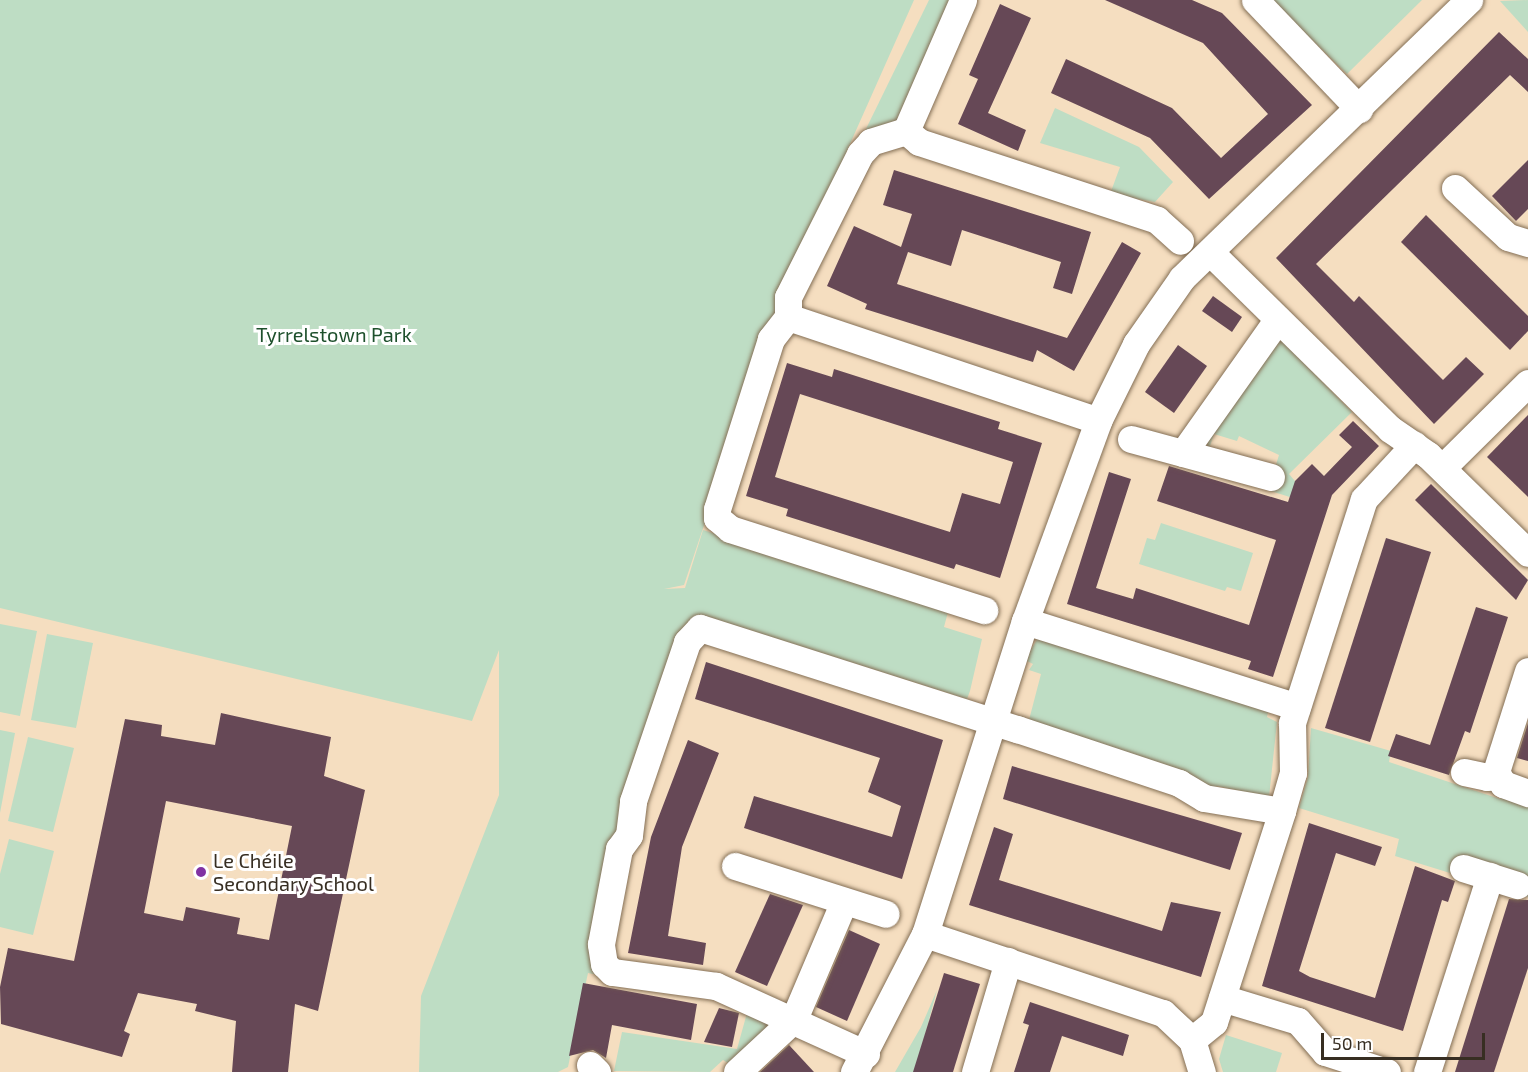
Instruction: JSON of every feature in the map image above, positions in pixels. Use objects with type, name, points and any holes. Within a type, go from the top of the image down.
[{"type":"street","points":[[963,0],[906,131],[872,142],[860,154],[788,297],[788,317],[771,339],[717,518],[730,529],[984,610]]},
{"type":"street","points":[[1255,0],[1359,109]]},
{"type":"street","points":[[1282,811],[1204,798],[1179,783],[992,720],[712,630],[692,634],[633,801],[629,836],[619,849],[600,955],[612,972],[716,986],[794,1019],[860,1063],[925,934],[992,720],[1025,621],[1098,421],[1157,310],[1210,252],[1469,0]]},
{"type":"street","points":[[906,131],[920,142],[1157,220],[1180,241]]},
{"type":"street","points":[[1455,188],[1508,237],[1528,243]]},
{"type":"street","points":[[1210,252],[1278,319],[1414,445],[1442,468],[1528,553]]},
{"type":"street","points":[[788,317],[1098,421]]},
{"type":"street","points":[[1183,453],[1278,319]]},
{"type":"street","points":[[1442,468],[1528,383]]},
{"type":"street","points":[[1131,439],[1271,477]]},
{"type":"street","points":[[1192,1040],[1214,1022],[1282,811],[1293,773],[1292,723],[1364,499],[1414,445]]},
{"type":"street","points":[[1025,621],[1297,707]]},
{"type":"street","points":[[1464,772],[1487,777],[1496,772],[1528,671]]},
{"type":"street","points":[[1496,772],[1503,784],[1528,793]]},
{"type":"street","points":[[735,866],[886,914]]},
{"type":"street","points":[[1463,868],[1517,885]]},
{"type":"street","points":[[1427,1072],[1490,876]]},
{"type":"street","points":[[737,1072],[794,1019],[844,901]]},
{"type":"street","points":[[925,934],[1149,1006],[1192,1040],[1202,1072]]},
{"type":"street","points":[[975,1072],[1008,961]]},
{"type":"street","points":[[1222,998],[1298,1022],[1325,1052],[1387,1072]]},
{"type":"green space","name":"Tyrrelstown Park","points":[[0,0],[914,0],[777,308],[684,585],[664,589],[685,588],[703,530],[944,605],[948,612],[944,627],[982,639],[970,691],[967,699],[711,618],[630,788],[610,977],[588,973],[568,1067],[558,1072],[419,1072],[421,996],[499,795],[499,650],[472,721],[0,608]]},
{"type":"green space","points":[[929,0],[958,0],[900,124],[864,133]]},
{"type":"green space","points":[[1271,0],[1422,0],[1347,74]]},
{"type":"green space","points":[[1528,0],[1528,32],[1500,1]]},
{"type":"green space","points":[[1055,108],[1139,147],[1173,182],[1155,202],[1110,194],[1120,167],[1040,143]]},
{"type":"green space","points":[[1281,340],[1352,412],[1289,474],[1315,505],[1268,490],[1279,455],[1239,436],[1237,441],[1214,434],[1209,449],[1202,444],[1275,341]]},
{"type":"green space","points":[[1161,523],[1253,553],[1241,591],[1227,587],[1225,591],[1139,564],[1147,538],[1155,540]]},
{"type":"green space","points":[[0,624],[37,631],[20,716],[0,712]]},
{"type":"green space","points":[[47,634],[93,643],[76,728],[31,720]]},
{"type":"green space","points":[[1039,636],[1269,707],[1267,717],[1277,722],[1269,797],[1217,786],[1210,794],[1199,779],[1029,720],[1041,674],[1029,670],[1033,664],[1025,660]]},
{"type":"green space","points":[[1311,728],[1391,751],[1389,762],[1500,799],[1504,791],[1528,801],[1528,897],[1395,856],[1399,839],[1299,808],[1308,777]]},
{"type":"green space","points":[[0,730],[15,733],[0,813]]},
{"type":"green space","points":[[28,737],[74,748],[53,832],[8,821]]},
{"type":"green space","points":[[9,839],[54,851],[33,935],[0,927],[0,874]]},
{"type":"green space","points":[[937,990],[915,1072],[895,1072],[921,1027]]},
{"type":"green space","points":[[747,1013],[769,1025],[731,1065],[723,1060],[710,1072],[614,1071],[622,1032],[737,1049]]},
{"type":"green space","points":[[1226,1035],[1282,1053],[1276,1072],[1223,1072],[1219,1059]]},
{"type":"building","points":[[1105,0],[1192,0],[1222,13],[1312,105],[1209,199],[1150,138],[1051,93],[1066,59],[1172,108],[1221,158],[1268,114],[1203,43]]},
{"type":"building","points":[[1000,4],[1031,18],[988,113],[1026,130],[1018,151],[958,124],[978,79],[969,75]]},
{"type":"building","points":[[1499,32],[1528,59],[1528,92],[1510,75],[1316,264],[1354,302],[1359,296],[1443,380],[1466,357],[1484,374],[1434,424],[1276,258]]},
{"type":"building","points":[[1528,160],[1528,209],[1516,221],[1492,196]]},
{"type":"building","points":[[894,170],[1091,232],[1072,294],[1053,288],[1061,262],[962,230],[951,266],[908,252],[897,284],[1067,338],[1122,242],[1141,253],[1074,371],[1037,350],[1033,362],[865,309],[867,304],[827,286],[854,226],[901,247],[912,214],[883,205]]},
{"type":"building","points":[[1426,215],[1528,316],[1528,331],[1510,350],[1401,242]]},
{"type":"building","points":[[1213,296],[1242,317],[1232,332],[1202,311]]},
{"type":"building","points":[[1178,345],[1207,366],[1174,413],[1145,392]]},
{"type":"building","points":[[787,363],[832,377],[834,369],[1000,422],[998,429],[1042,443],[1000,578],[956,564],[954,569],[786,516],[788,509],[746,496]],"holes":[[[800,394],[1013,462],[1000,504],[962,493],[950,532],[775,477]]]},
{"type":"building","points":[[1528,415],[1528,497],[1487,457]]},
{"type":"building","points":[[1353,421],[1379,446],[1332,495],[1273,677],[1248,669],[1251,661],[1067,604],[1109,472],[1131,479],[1096,588],[1133,599],[1136,588],[1249,625],[1276,540],[1157,501],[1169,466],[1288,502],[1295,481],[1312,464],[1324,476],[1352,447],[1339,435]]},
{"type":"building","points":[[1431,484],[1528,580],[1516,600],[1415,500]]},
{"type":"building","points":[[1386,538],[1431,552],[1370,742],[1325,728]]},
{"type":"building","points":[[1476,607],[1508,617],[1470,733],[1465,731],[1449,775],[1388,756],[1396,734],[1430,745]]},
{"type":"building","points":[[706,662],[943,740],[902,879],[744,828],[754,796],[892,837],[901,806],[868,792],[880,758],[695,699]]},
{"type":"building","points":[[221,713],[331,737],[324,776],[365,790],[318,1011],[295,1004],[288,1072],[232,1072],[236,1021],[195,1011],[197,1004],[138,993],[124,1031],[130,1034],[122,1057],[1,1024],[0,987],[8,948],[74,961],[125,719],[162,725],[161,736],[215,745]],"holes":[[[166,801],[292,826],[269,940],[237,934],[240,918],[186,907],[183,921],[144,913]]]},
{"type":"building","points":[[1528,723],[1528,761],[1517,758]]},
{"type":"building","points":[[688,740],[719,753],[682,847],[668,936],[706,943],[703,965],[628,953],[651,837]]},
{"type":"building","points":[[1012,766],[1242,833],[1230,870],[1003,799]]},
{"type":"building","points":[[1309,823],[1382,847],[1375,866],[1336,853],[1299,971],[1310,977],[1375,998],[1415,866],[1455,881],[1448,902],[1442,900],[1403,1031],[1262,986]]},
{"type":"building","points":[[994,827],[1013,834],[999,880],[1162,931],[1171,902],[1221,912],[1201,977],[969,905]]},
{"type":"building","points":[[770,894],[803,905],[767,986],[735,972]]},
{"type":"building","points":[[1509,899],[1528,900],[1528,968],[1494,1072],[1455,1072]]},
{"type":"building","points":[[849,930],[880,944],[847,1021],[816,1007]]},
{"type":"building","points":[[944,973],[980,984],[953,1072],[913,1072]]},
{"type":"building","points":[[583,983],[697,1004],[691,1040],[612,1025],[606,1058],[593,1050],[569,1056]]},
{"type":"building","points":[[1030,1002],[1129,1035],[1123,1056],[1062,1036],[1050,1072],[1014,1072],[1029,1025],[1023,1023]]},
{"type":"building","points":[[719,1008],[739,1013],[732,1047],[704,1042]]},
{"type":"building","points":[[789,1045],[814,1072],[760,1072]]},
{"type":"place","name":"Le Chéile Secondary School","points":[[201,872]]}]
